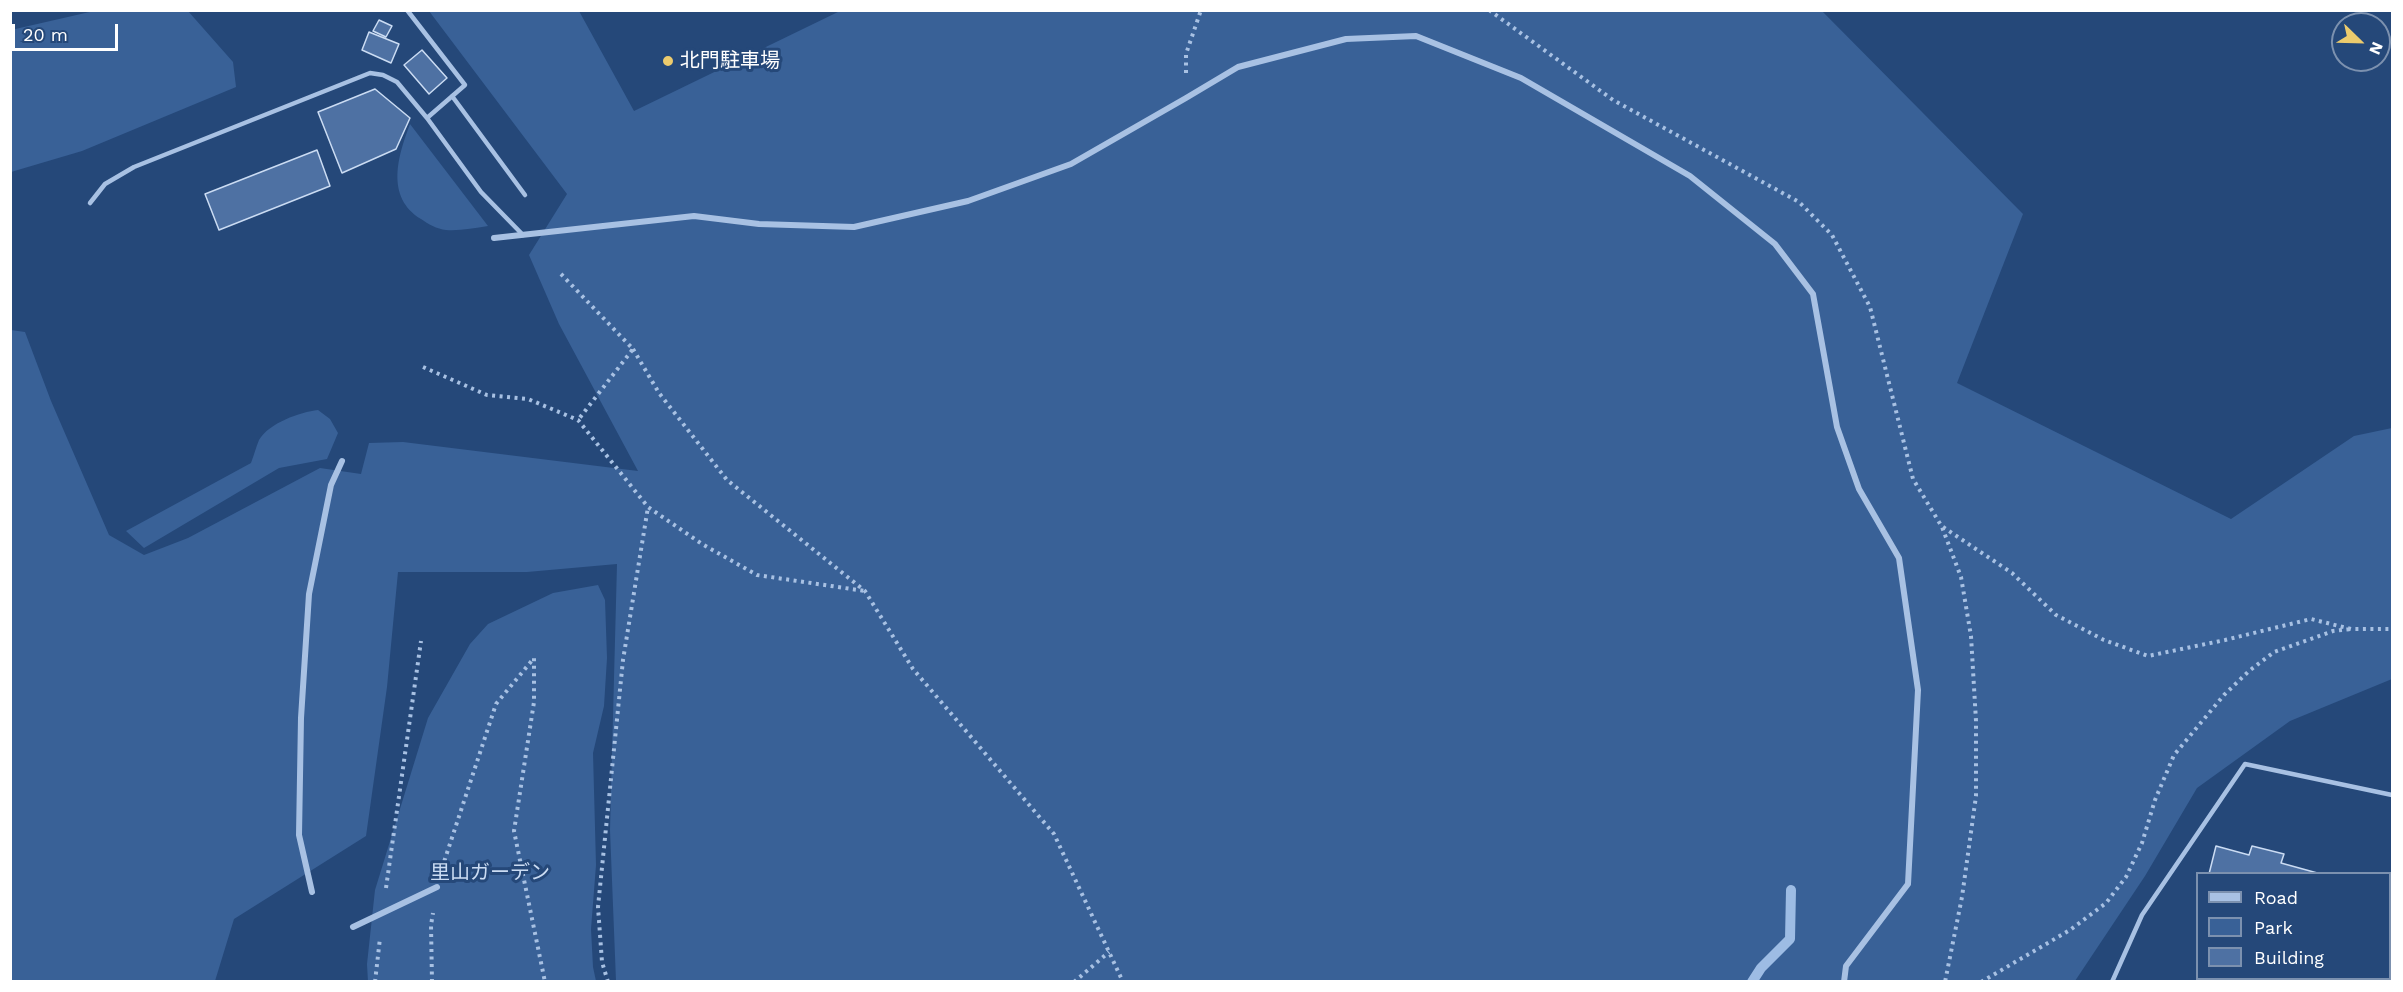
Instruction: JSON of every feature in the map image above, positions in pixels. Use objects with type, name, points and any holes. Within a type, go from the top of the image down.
[{"type":"street","points":[[494,238],[694,216],[759,224],[854,227],[968,201],[1071,164],[1238,67],[1346,39],[1416,36],[1521,78],[1690,176],[1775,244],[1813,294],[1837,427],[1859,489],[1899,558],[1918,690],[1908,884],[1846,966],[1844,981]]},
{"type":"street","points":[[312,892],[299,834],[301,718],[309,594],[331,485],[342,461]]},
{"type":"street","points":[[353,927],[437,887]]},
{"type":"lane","points":[[406,10],[465,85],[427,118]]},
{"type":"lane","points":[[90,203],[105,184],[134,167],[370,73],[382,75],[397,82],[427,118],[481,192],[523,235]]},
{"type":"lane","points":[[452,96],[525,195]]},
{"type":"lane","points":[[2112,981],[2142,915],[2245,764],[2392,795]]},
{"type":"path","points":[[1186,54],[1201,10]]},
{"type":"path","points":[[561,274],[633,349],[659,393],[727,480],[865,591],[913,669],[1054,834],[1123,981]]},
{"type":"path","points":[[578,420],[633,349]]},
{"type":"path","points":[[423,367],[487,395],[528,399],[578,420],[647,508],[757,576],[865,591]]},
{"type":"path","points":[[608,981],[602,962],[598,907],[622,660],[647,508]]},
{"type":"path","points":[[1942,527],[2012,573],[2056,615],[2104,640],[2148,656],[2311,619],[2351,629]]},
{"type":"path","points":[[1981,981],[2070,930],[2106,903],[2126,877],[2142,843],[2155,800],[2174,755],[2224,695],[2241,679],[2274,652],[2332,632],[2351,629],[2392,629]]},
{"type":"path","points":[[385,894],[421,641]]},
{"type":"path","points":[[432,981],[431,925],[437,887],[457,819],[496,704],[534,658],[534,702],[514,831],[545,981]]},
{"type":"path","points":[[375,981],[380,936]]},
{"type":"path","points":[[1074,981],[1109,952]]},
{"type":"green space","points":[[94,11],[188,11],[233,62],[236,87],[82,151],[11,172],[11,30]]},
{"type":"green space","points":[[429,11],[579,11],[634,111],[840,11],[1822,11],[2023,214],[1957,383],[2231,519],[2354,436],[2392,428],[2392,679],[2290,721],[2197,788],[2145,876],[2075,981],[616,981],[610,830],[617,564],[527,572],[398,572],[387,687],[366,836],[234,919],[215,981],[11,982],[11,330],[25,332],[51,401],[109,535],[144,555],[188,538],[320,468],[361,474],[369,443],[403,442],[638,471],[559,324],[529,255],[567,194]]},
{"type":"green space","points":[[410,124],[488,226],[462,230],[443,229],[427,223],[410,210],[402,199],[398,175],[402,149]]},
{"type":"green space","points":[[318,410],[330,419],[338,433],[327,459],[279,468],[144,548],[126,531],[251,463],[259,440],[270,428],[294,416]]},
{"type":"green space","name":"里山ガーデン","points":[[598,585],[605,600],[607,658],[604,706],[593,753],[596,865],[591,929],[596,981],[368,982],[367,964],[375,890],[428,718],[470,644],[488,624],[553,593]]},
{"type":"building","points":[[379,20],[392,26],[386,37],[373,31]]},
{"type":"building","points":[[369,32],[399,44],[391,63],[362,50]]},
{"type":"building","points":[[422,50],[447,78],[429,94],[404,65]]},
{"type":"building","points":[[375,89],[410,118],[396,149],[342,173],[318,112]]},
{"type":"building","points":[[317,150],[330,186],[219,230],[205,194]]},
{"type":"building","points":[[2216,846],[2249,855],[2252,846],[2284,854],[2281,863],[2314,872],[2210,872]]},
{"type":"building","points":[[2391,892],[2392,892],[2391,970]]},
{"type":"building","points":[[2242,980],[2350,980],[2350,982],[2242,982]]},
{"type":"waterway","points":[[1752,982],[1761,968],[1790,939],[1791,890]]},
{"type":"place","name":"北門駐車場","points":[[668,61]]}]
